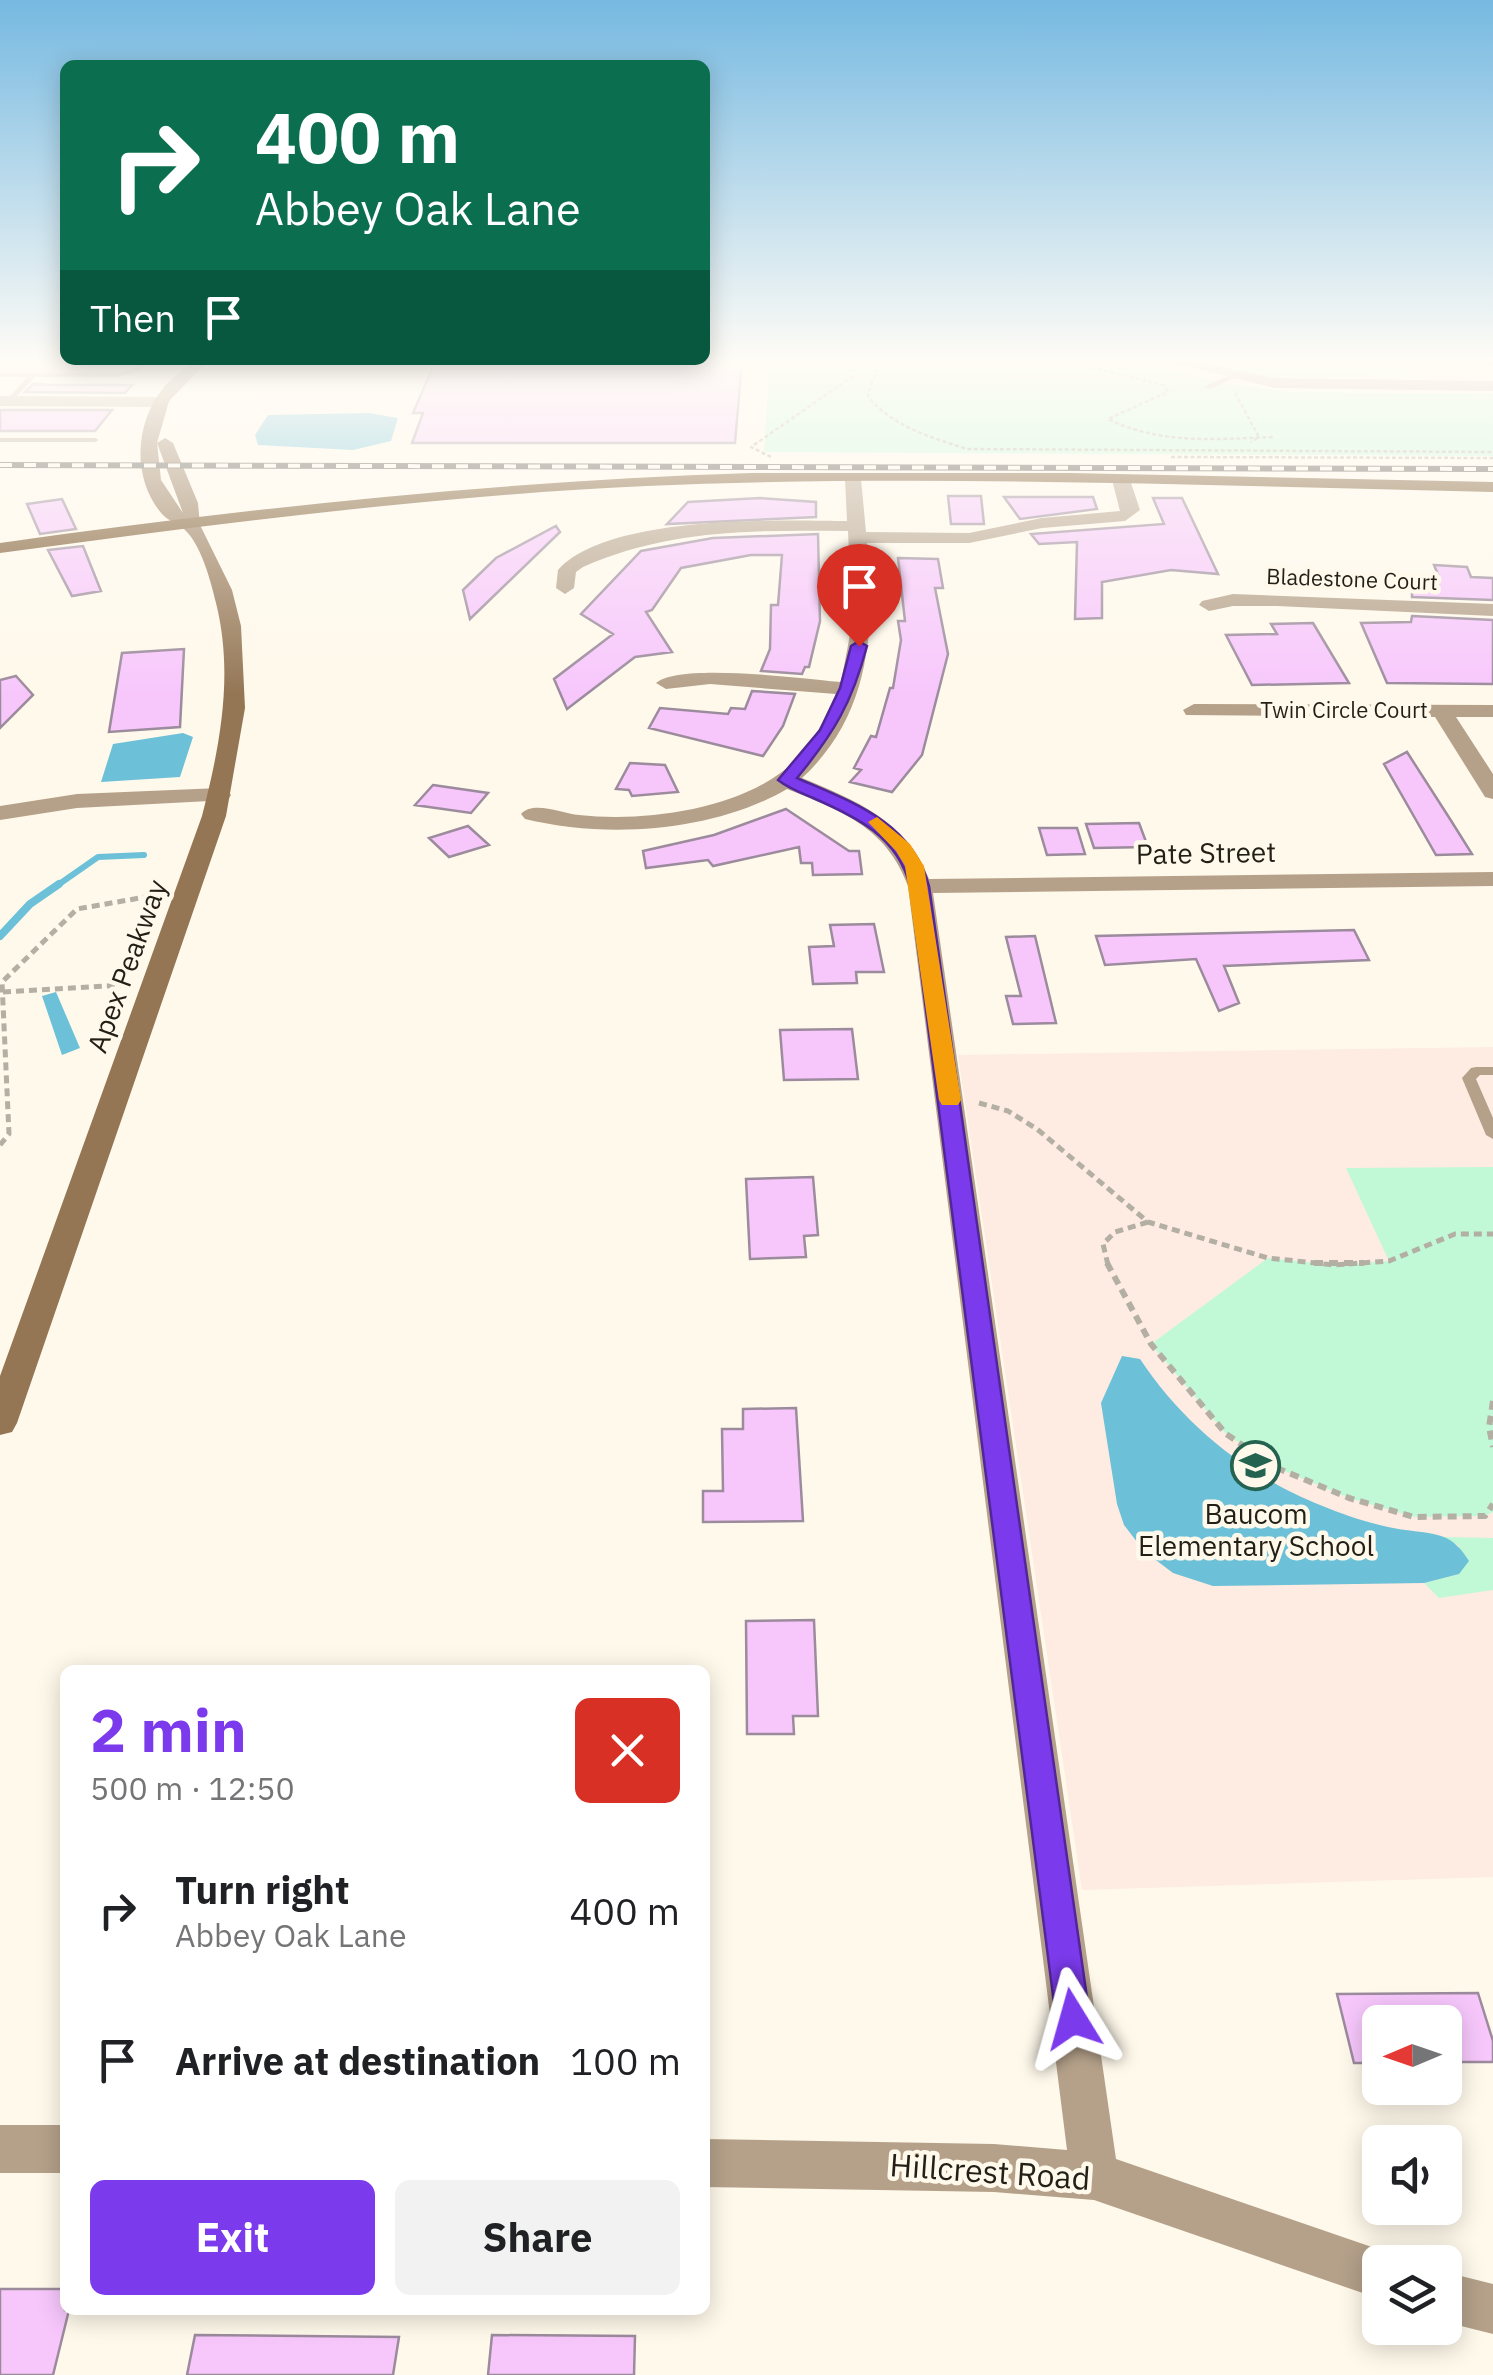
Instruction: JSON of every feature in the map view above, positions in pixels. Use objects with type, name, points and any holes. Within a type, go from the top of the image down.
[{"type":"main road","name":"Apex Peakway","points":[[151,472],[169,512],[192,524]]},
{"type":"main road","name":"Apex Peakway","points":[[0,1423],[220,795],[236,698],[234,648],[224,596],[192,524],[192,509],[173,472]]},
{"type":"main road","points":[[0,548],[539,486],[697,479],[1121,480],[1493,487]]},
{"type":"street","points":[[533,814],[580,823],[654,819],[726,804],[786,780],[827,731],[848,688],[859,646],[853,479]]},
{"type":"street","points":[[565,588],[567,570],[576,563],[651,536],[731,526],[970,538],[1029,524],[1124,516],[1130,510],[1121,480]]},
{"type":"street","name":"Bladestone Court","points":[[1209,605],[1233,600],[1277,600],[1493,610]]},
{"type":"street","points":[[666,683],[710,678],[848,688]]},
{"type":"street","name":"Twin Circle Court","points":[[1194,710],[1493,711]]},
{"type":"street","points":[[1440,710],[1493,792]]},
{"type":"street","points":[[786,780],[855,810],[888,830],[909,857],[920,886],[1094,2176]]},
{"type":"street","points":[[0,813],[88,800],[220,795]]},
{"type":"street","name":"Pate Street","points":[[920,886],[1493,880]]},
{"type":"street","points":[[0,2149],[60,2149]]},
{"type":"street","name":"Hillcrest Road","points":[[710,2163],[994,2168],[1094,2176],[1362,2268]]},
{"type":"street","points":[[1462,2301],[1493,2310]]},
{"type":"lane","points":[[1493,1071],[1476,1071],[1468,1078],[1493,1134]]},
{"type":"path","points":[[0,1146],[9,1134],[2,982],[76,909],[161,894]]},
{"type":"path","points":[[3,992],[127,985]]},
{"type":"path","points":[[978,1103],[1008,1111],[1037,1130],[1148,1222],[1268,1258],[1334,1265],[1389,1261],[1455,1234],[1493,1234]]},
{"type":"path","points":[[1148,1222],[1116,1232],[1103,1244],[1107,1263],[1150,1344],[1226,1434],[1277,1468],[1350,1498],[1414,1516],[1485,1516],[1493,1504]]},
{"type":"path","points":[[1493,1402],[1489,1426],[1493,1447]]},
{"type":"shaded area","name":"Baucom Elementary School","points":[[1493,1047],[1493,1877],[1082,1890],[958,1055]]},
{"type":"green space","points":[[1493,1167],[1493,1512],[1485,1516],[1414,1517],[1349,1498],[1277,1468],[1226,1434],[1151,1344],[1268,1258],[1334,1265],[1389,1261],[1346,1168]]},
{"type":"green space","points":[[1443,1537],[1493,1538],[1493,1590],[1439,1598],[1424,1583],[1459,1574],[1459,1546]]},
{"type":"water","points":[[183,733],[193,737],[180,777],[101,782],[113,744]]},
{"type":"water","points":[[56,992],[80,1048],[62,1055],[42,996]]},
{"type":"water","points":[[1122,1356],[1140,1359],[1199,1429],[1274,1483],[1359,1519],[1446,1538],[1469,1561],[1459,1574],[1424,1583],[1213,1586],[1173,1573],[1144,1551],[1124,1525],[1117,1504],[1101,1403]]},
{"type":"building","points":[[948,496],[981,496],[984,524],[951,524]]},
{"type":"building","points":[[1004,497],[1093,497],[1097,509],[1020,519]]},
{"type":"building","points":[[760,498],[816,502],[816,517],[667,524],[688,502]]},
{"type":"building","points":[[1153,498],[1182,498],[1218,574],[1171,570],[1102,582],[1102,618],[1075,619],[1077,542],[1039,544],[1031,534],[1164,524]]},
{"type":"building","points":[[62,499],[76,529],[40,534],[27,504]]},
{"type":"building","points":[[556,526],[560,532],[470,619],[463,590],[496,558]]},
{"type":"building","points":[[818,534],[820,621],[809,667],[802,674],[761,671],[770,649],[771,605],[778,605],[782,555],[751,555],[681,568],[652,610],[646,612],[672,652],[635,657],[567,709],[554,679],[613,634],[581,614],[641,551],[713,538]]},
{"type":"building","points":[[83,546],[101,591],[72,596],[48,550]]},
{"type":"building","points":[[898,558],[938,559],[943,588],[935,588],[948,654],[922,755],[892,792],[850,782],[861,770],[854,768],[871,736],[876,737],[893,688],[901,640],[898,621],[905,621]]},
{"type":"building","points":[[1434,565],[1467,567],[1471,577],[1493,578],[1493,600],[1412,597],[1412,576],[1439,577]]},
{"type":"building","points":[[1412,616],[1493,620],[1493,684],[1387,683],[1361,623],[1411,622]]},
{"type":"building","points":[[1313,623],[1349,683],[1252,685],[1226,635],[1277,634],[1271,624]]},
{"type":"building","points":[[184,649],[180,727],[109,732],[122,653]]},
{"type":"building","points":[[16,676],[33,695],[0,728],[0,680]]},
{"type":"building","points":[[752,691],[795,694],[783,726],[763,756],[649,728],[660,708],[728,714],[731,708],[745,709]]},
{"type":"building","points":[[1407,752],[1472,854],[1436,855],[1384,764]]},
{"type":"building","points":[[630,763],[665,765],[678,792],[632,796],[629,790],[616,789]]},
{"type":"building","points":[[433,785],[488,793],[471,813],[415,805]]},
{"type":"building","points":[[786,809],[849,851],[859,851],[862,874],[813,875],[812,863],[801,863],[799,847],[713,866],[708,860],[646,868],[643,851],[714,835]]},
{"type":"building","points":[[1139,823],[1148,847],[1094,848],[1086,824]]},
{"type":"building","points":[[468,826],[489,845],[449,857],[429,838]]},
{"type":"building","points":[[1039,828],[1077,828],[1085,854],[1047,855]]},
{"type":"building","points":[[874,924],[884,972],[856,972],[857,983],[813,984],[809,947],[834,946],[830,925]]},
{"type":"building","points":[[1354,930],[1369,960],[1224,966],[1239,1003],[1219,1011],[1196,959],[1105,965],[1096,936]]},
{"type":"building","points":[[1035,936],[1056,1023],[1013,1024],[1006,996],[1021,996],[1006,937]]},
{"type":"building","points":[[852,1029],[858,1079],[784,1080],[780,1030]]},
{"type":"building","points":[[813,1177],[818,1235],[804,1236],[806,1257],[750,1259],[746,1179]]},
{"type":"building","points":[[796,1408],[803,1521],[703,1522],[703,1491],[723,1491],[722,1429],[743,1429],[743,1409]]},
{"type":"building","points":[[814,1620],[818,1716],[793,1716],[794,1734],[747,1734],[746,1621]]},
{"type":"building","points":[[1478,1993],[1493,2041],[1493,2062],[1462,2062],[1462,2005],[1362,2005],[1362,2063],[1354,2063],[1337,1994]]},
{"type":"building","points":[[0,2289],[60,2289],[60,2315],[68,2315],[53,2375],[0,2375]]},
{"type":"building","points":[[195,2335],[399,2337],[393,2375],[187,2375]]},
{"type":"building","points":[[492,2335],[635,2336],[634,2375],[488,2375]]},
{"type":"waterway","points":[[55,887],[98,857],[144,855]]},
{"type":"waterway","points":[[0,936],[30,904],[59,884]]},
{"type":"slow traffic","points":[[877,822],[904,848],[920,886],[950,1100]]},
{"type":"place","name":"Baucom Elementary School","points":[[1256,1466]]},
{"type":"route","points":[[859,646],[855,670],[827,731],[786,780],[855,810],[888,830],[904,848],[920,886],[1073,2019]]}]
